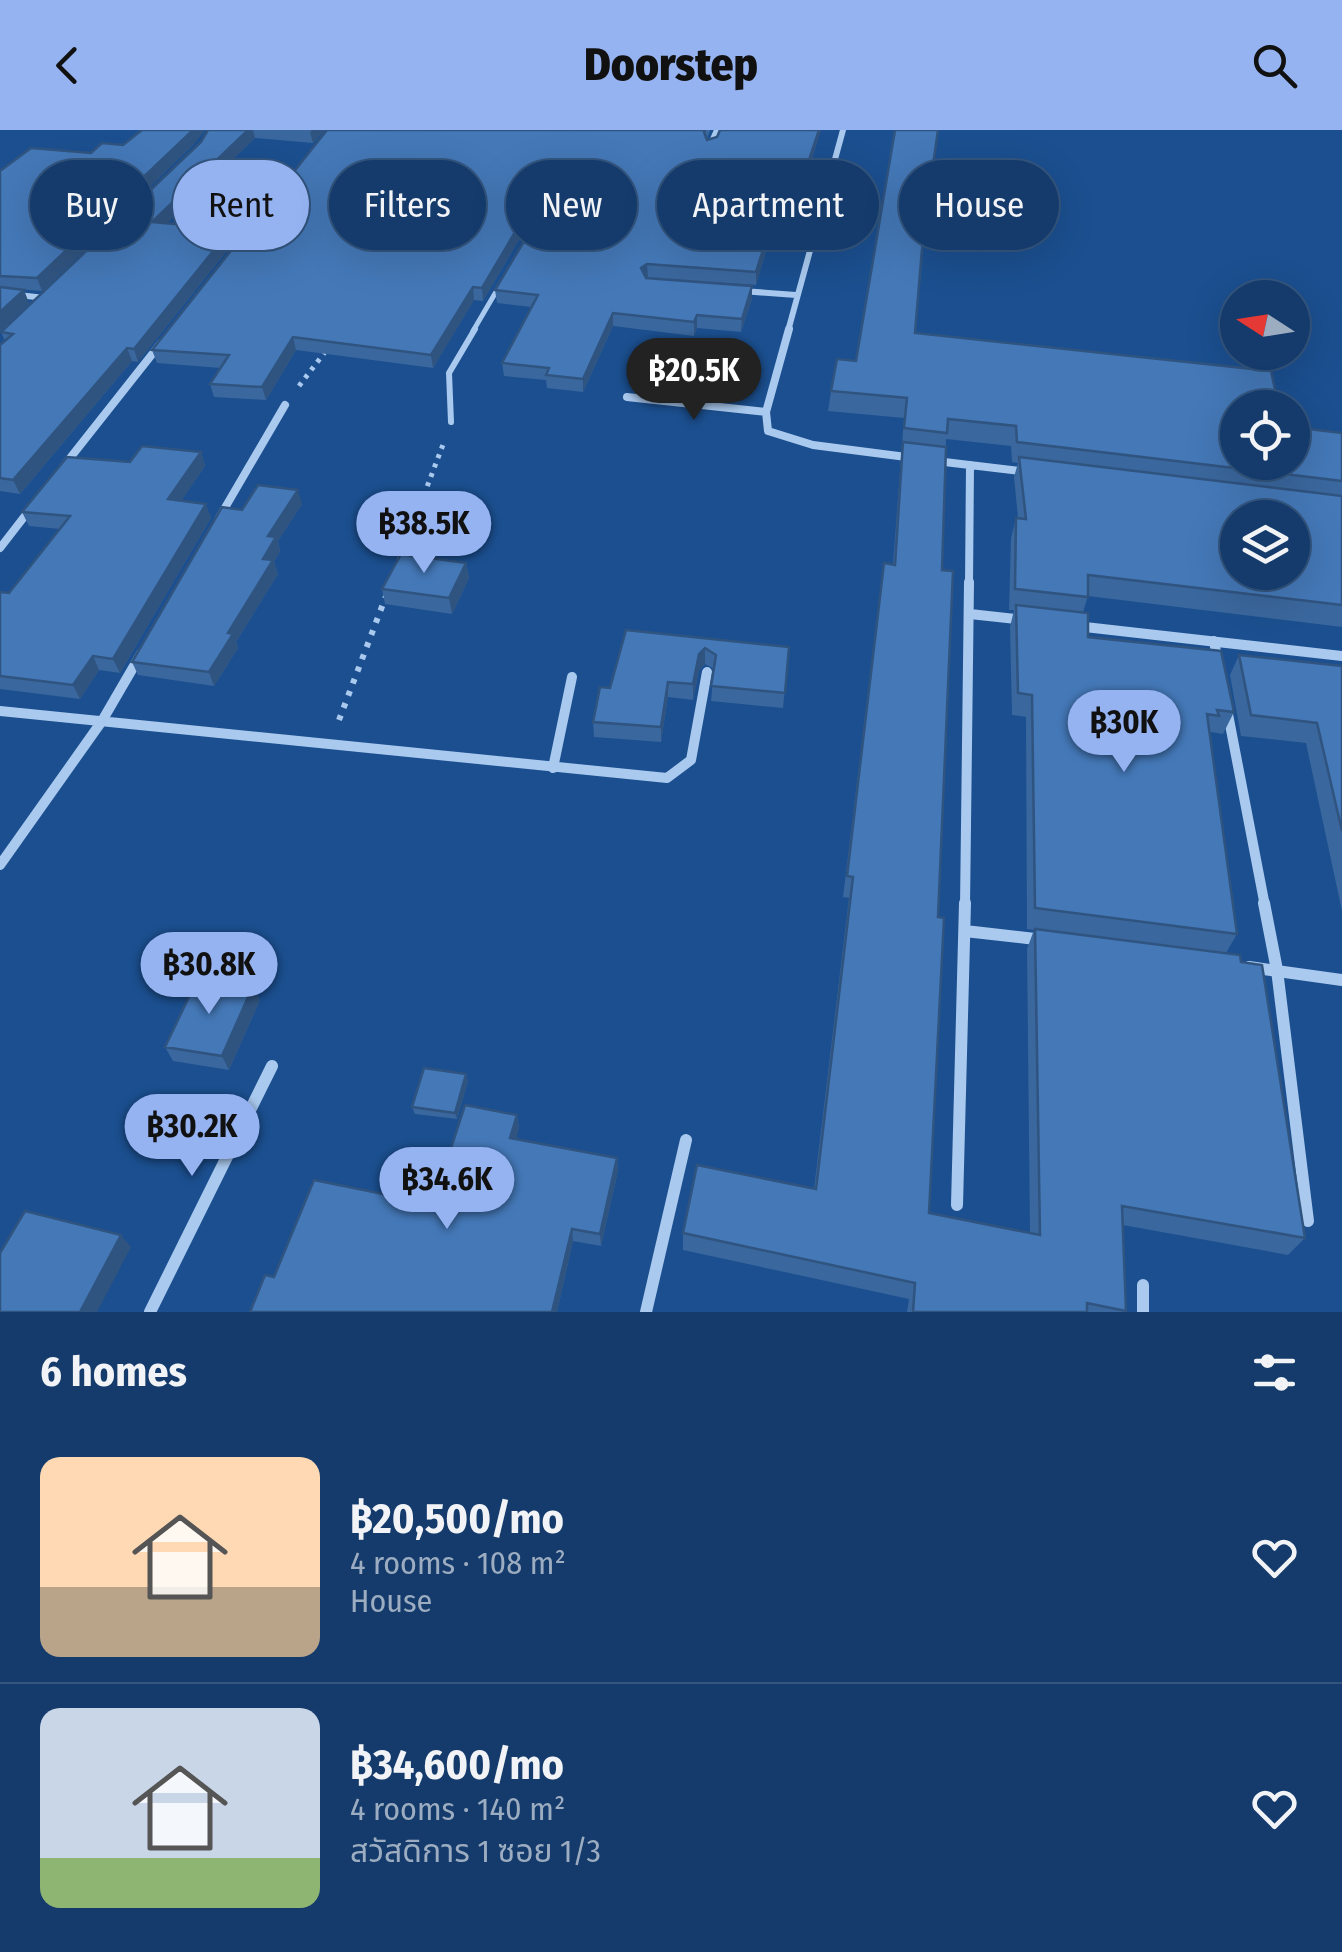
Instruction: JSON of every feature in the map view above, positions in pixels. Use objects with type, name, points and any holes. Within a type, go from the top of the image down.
[{"type":"street","points":[[710,146],[717,130]]},
{"type":"street","points":[[834,160],[843,130]]},
{"type":"street","points":[[809,250],[766,412],[768,431],[798,442],[1048,474]]},
{"type":"street","points":[[34,309],[58,286]]},
{"type":"street","points":[[740,291],[796,296]]},
{"type":"street","points":[[0,293],[44,298]]},
{"type":"street","points":[[58,474],[163,340]]},
{"type":"street","points":[[627,396],[766,412]]},
{"type":"street","points":[[218,521],[285,404]]},
{"type":"street","points":[[957,1204],[965,930],[970,465]]},
{"type":"street","points":[[0,548],[35,504]]},
{"type":"street","points":[[970,614],[1045,622]]},
{"type":"street","points":[[1064,625],[1342,656]]},
{"type":"street","points":[[0,865],[102,722],[150,638]]},
{"type":"street","points":[[1214,641],[1222,680]]},
{"type":"street","points":[[0,711],[667,778],[691,760],[707,672]]},
{"type":"street","points":[[553,768],[572,677]]},
{"type":"street","points":[[1225,699],[1277,970],[1308,1221]]},
{"type":"street","points":[[965,930],[1062,943]]},
{"type":"street","points":[[1238,965],[1342,980]]},
{"type":"street","points":[[150,1312],[272,1066]]},
{"type":"street","points":[[646,1312],[686,1140]]},
{"type":"street","points":[[1143,1285],[1144,1312]]},
{"type":"lane","points":[[452,422],[449,373],[507,272]]},
{"type":"path","points":[[285,404],[331,343]]},
{"type":"path","points":[[398,565],[452,422]]},
{"type":"path","points":[[330,743],[391,582]]},
{"type":"building","points":[[142,130],[193,130],[153,168],[153,160],[30,160],[30,250],[67,250],[37,278],[0,276],[0,171],[31,148],[91,153],[102,143],[123,145]]},
{"type":"building","points":[[208,130],[248,130],[217,160],[182,160]]},
{"type":"building","points":[[327,130],[705,130],[707,140],[717,137],[720,130],[819,130],[809,160],[657,160],[657,250],[763,250],[756,272],[647,264],[641,268],[646,278],[752,286],[742,319],[697,315],[694,322],[613,313],[583,379],[546,375],[549,368],[502,363],[538,295],[495,290],[519,250],[637,250],[637,160],[506,160],[506,247],[482,288],[473,287],[431,355],[293,337],[262,387],[210,384],[229,355],[152,350],[232,250],[309,250],[309,160],[303,160]]},
{"type":"building","points":[[895,130],[938,130],[934,160],[899,160],[899,250],[922,250],[915,333],[1220,366],[1220,370],[1271,371],[1275,390],[1220,390],[1220,466],[1017,442],[1016,426],[948,419],[947,433],[904,428],[907,398],[831,391],[837,359],[856,361],[875,250],[879,250],[879,225]]},
{"type":"building","points":[[173,169],[173,202],[153,221],[153,188]]},
{"type":"building","points":[[153,222],[173,224],[173,250],[214,250],[134,349],[127,348],[13,480],[0,478],[0,345],[13,334],[1,332],[87,250],[153,250]]},
{"type":"building","points":[[0,287],[24,290],[0,312]]},
{"type":"building","points":[[1310,429],[1342,433],[1342,481],[1310,477]]},
{"type":"building","points":[[903,442],[946,447],[942,570],[953,571],[938,917],[944,918],[929,1213],[1040,1235],[1035,929],[1240,955],[1241,962],[1262,965],[1305,1238],[1122,1206],[1126,1311],[1087,1303],[1087,1312],[913,1312],[915,1283],[683,1233],[697,1165],[816,1189],[853,877],[847,876],[884,563],[895,565]]},
{"type":"building","points":[[142,446],[201,452],[168,499],[206,504],[113,659],[93,656],[73,685],[0,676],[0,592],[9,593],[70,516],[22,512],[67,457],[130,462]]},
{"type":"building","points":[[1019,457],[1342,496],[1342,605],[1088,575],[1088,597],[1015,589],[1016,518],[1026,519]]},
{"type":"building","points":[[258,485],[298,490],[268,536],[276,537],[263,559],[273,560],[209,672],[132,662],[222,507],[242,510]]},
{"type":"building","points":[[401,554],[466,563],[449,598],[382,589]]},
{"type":"building","points":[[1016,605],[1088,613],[1088,637],[1221,651],[1234,712],[1217,710],[1219,716],[1207,714],[1237,934],[1035,908],[1032,695],[1018,693]]},
{"type":"building","points":[[626,630],[789,647],[785,693],[711,686],[716,655],[705,648],[699,654],[693,684],[668,682],[661,727],[593,722],[600,687],[610,688]]},
{"type":"building","points":[[1239,655],[1342,666],[1342,831],[1317,723],[1251,715]]},
{"type":"building","points":[[198,978],[253,986],[222,1056],[165,1047]]},
{"type":"building","points":[[424,1068],[466,1074],[455,1113],[412,1107]]},
{"type":"building","points":[[465,1105],[517,1115],[510,1138],[617,1158],[600,1234],[572,1229],[552,1312],[250,1312],[265,1275],[274,1277],[314,1180],[433,1204]]},
{"type":"building","points":[[25,1211],[121,1235],[80,1312],[0,1312],[0,1253]]}]
